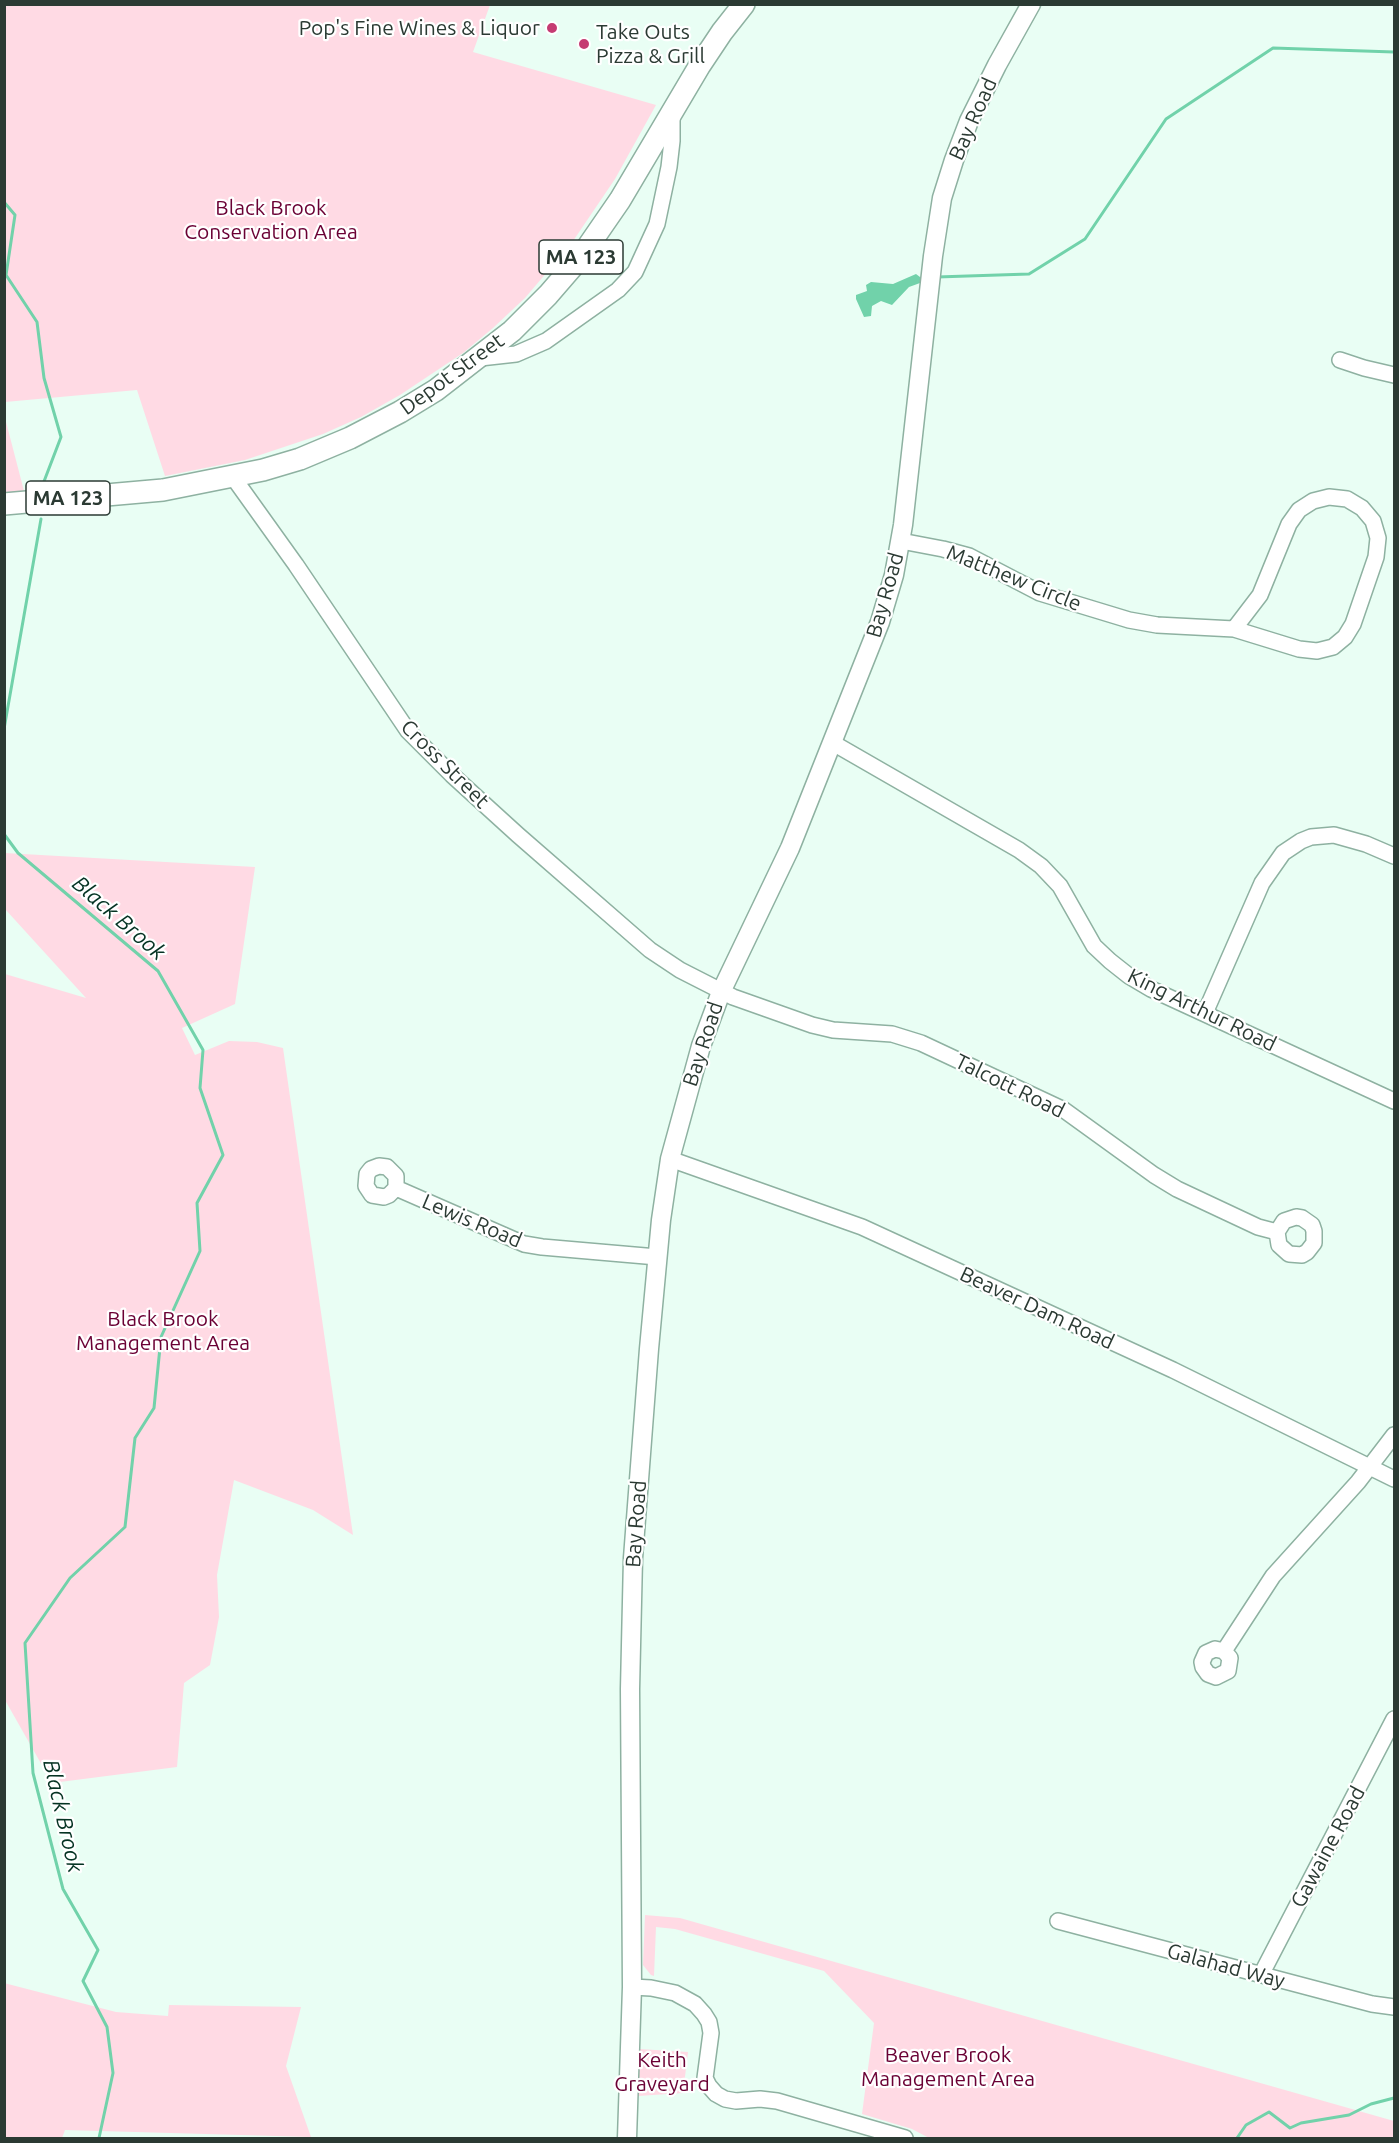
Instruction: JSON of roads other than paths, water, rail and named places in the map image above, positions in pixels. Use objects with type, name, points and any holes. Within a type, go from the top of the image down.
[{"type":"highway","name":"Depot Street","points":[[4,504],[163,490],[263,470],[300,459],[358,434],[417,403],[480,358],[531,313],[580,258],[620,200],[719,37],[744,4]]},
{"type":"main road","name":"Bay Road","points":[[627,2139],[632,1987],[630,1689],[633,1558],[657,1257],[670,1159],[701,1046],[721,992],[785,861],[834,743],[880,622],[901,542],[933,256],[942,198],[969,121],[1031,4]]},
{"type":"street","points":[[480,358],[516,354],[546,340],[618,290],[635,272],[647,249],[659,215],[670,158],[672,111]]},
{"type":"street","points":[[1340,360],[1364,369],[1395,375]]},
{"type":"street","name":"Cross Street","points":[[233,477],[296,565],[408,731],[452,775],[635,937],[680,970],[721,992]]},
{"type":"street","name":"Matthew Circle","points":[[901,542],[969,556],[1040,593],[1128,620],[1157,625],[1234,629],[1299,649],[1317,651],[1333,647],[1346,637],[1353,624],[1376,556],[1378,538],[1373,521],[1362,508],[1347,499],[1329,497],[1313,501],[1299,510],[1289,524],[1260,595],[1234,629]]},
{"type":"street","name":"King Arthur Road","points":[[834,743],[1019,850],[1041,866],[1060,886],[1094,946],[1110,961],[1151,989],[1395,1101]]},
{"type":"street","points":[[1205,1013],[1262,884],[1283,853],[1311,837],[1334,835],[1366,844],[1395,856]]},
{"type":"street","name":"Talcott Road","points":[[721,992],[822,1028],[891,1034],[921,1043],[1064,1110],[1177,1189],[1258,1227],[1277,1232]]},
{"type":"street","name":"Beaver Dam Road","points":[[670,1159],[862,1227],[1152,1360],[1395,1479]]},
{"type":"street","name":"Lewis Road","points":[[396,1188],[524,1244],[542,1248],[657,1257]]},
{"type":"street","points":[[1224,1651],[1273,1576],[1370,1467],[1395,1435]]},
{"type":"street","name":"Gawaine Road","points":[[1261,1976],[1395,1719]]},
{"type":"street","name":"Galahad Way","points":[[1058,1921],[1261,1976],[1372,2004],[1395,2007]]},
{"type":"street","points":[[632,1987],[675,1993],[695,2004],[704,2013],[711,2032],[705,2078],[716,2094],[736,2101],[760,2099],[777,2101],[905,2139]]},
{"type":"waterway","points":[[937,277],[1029,274],[1085,239],[1166,119],[1273,48],[1394,52]]},
{"type":"waterway","name":"Black Brook","points":[[4,202],[15,215],[6,275],[37,322],[44,378],[61,437],[43,484]]},
{"type":"waterway","name":"Black Brook","points":[[4,729],[41,519]]},
{"type":"waterway","name":"Black Brook","points":[[4,834],[18,853],[158,971],[203,1050],[200,1088],[223,1155],[197,1203],[200,1251],[161,1337],[154,1408],[135,1438],[125,1527],[70,1578],[25,1643],[33,1773],[63,1889],[98,1950],[83,1981],[107,2027],[113,2073],[99,2138]]},
{"type":"waterway","points":[[1237,2138],[1246,2125],[1269,2112],[1290,2128],[1301,2123],[1349,2115],[1371,2104],[1394,2098]]},
{"type":"place","name":"Pop's Fine Wines & Liquor","points":[[552,28]]},
{"type":"place","name":"Take Outs Pizza & Grill","points":[[584,44]]},
{"type":"park label","name":"Black Brook Conservation Area","points":[[271,220]]},
{"type":"park label","name":"Black Brook Management Area","points":[[163,1331]]},
{"type":"park label","name":"Beaver Brook Management Area","points":[[948,2067]]},
{"type":"park label","name":"Keith Graveyard","points":[[662,2072]]}]
